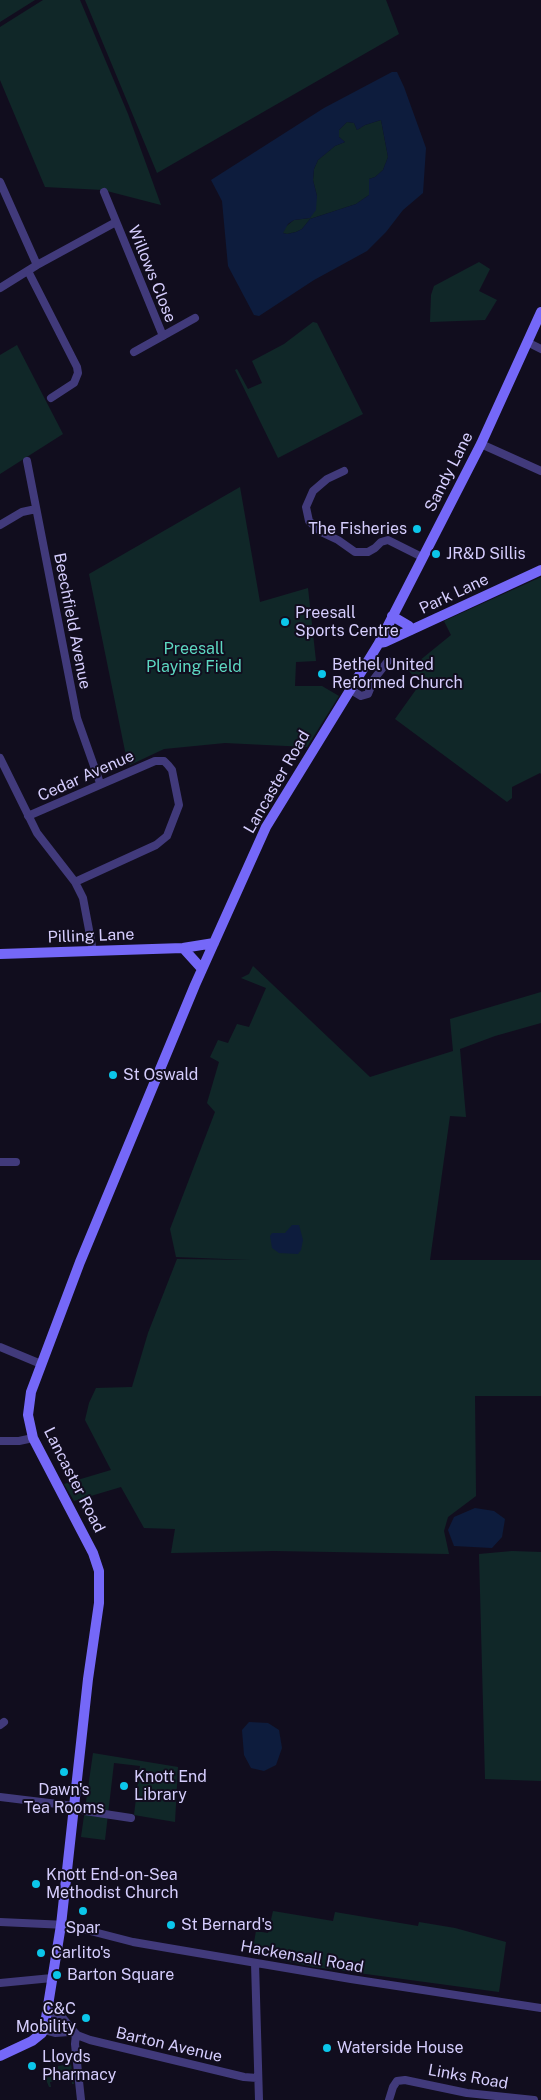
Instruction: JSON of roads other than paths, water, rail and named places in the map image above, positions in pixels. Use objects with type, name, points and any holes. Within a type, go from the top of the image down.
[{"type":"main road","name":"Sandy Lane","points":[[379,643],[481,444],[541,312]]},
{"type":"main road","name":"Park Lane","points":[[379,643],[385,642],[541,570]]},
{"type":"main road","points":[[392,616],[409,626],[410,630]]},
{"type":"main road","name":"Lancaster Road","points":[[44,2027],[61,1925],[88,1679],[100,1603],[99,1571],[93,1552],[33,1438],[28,1415],[31,1392],[80,1262],[202,969],[275,810],[379,643]]},
{"type":"main road","name":"Pilling Lane","points":[[0,954],[212,946]]},
{"type":"main road","points":[[184,948],[202,969]]},
{"type":"main road","points":[[0,2056],[32,2041],[44,2027]]},
{"type":"street","points":[[0,182],[37,265]]},
{"type":"street","name":"Willows Close","points":[[104,192],[162,336]]},
{"type":"street","name":"Willows Close","points":[[0,288],[37,265],[116,222]]},
{"type":"street","points":[[28,271],[78,374],[74,383],[51,398]]},
{"type":"street","name":"Willows Close","points":[[134,352],[195,318]]},
{"type":"street","points":[[527,342],[541,348]]},
{"type":"street","points":[[481,444],[541,472]]},
{"type":"street","name":"Beechfield Avenue","points":[[27,461],[77,718],[100,784]]},
{"type":"street","points":[[344,471],[327,479],[313,491],[306,507],[309,521],[321,532],[338,540],[354,552],[372,550],[381,542],[388,540],[422,557]]},
{"type":"street","points":[[0,525],[22,512],[36,509]]},
{"type":"street","points":[[351,690],[365,697],[371,690],[376,676],[388,661]]},
{"type":"street","points":[[1,761],[37,833],[75,882],[83,898],[93,951]]},
{"type":"street","name":"Cedar Avenue","points":[[28,816],[155,761],[164,761],[172,770],[178,797],[177,812],[167,836],[156,845],[75,882]]},
{"type":"street","points":[[0,1162],[16,1162]]},
{"type":"street","points":[[0,1347],[41,1364]]},
{"type":"street","points":[[0,1441],[19,1441],[33,1438]]},
{"type":"street","points":[[0,1798],[74,1806],[85,1811],[131,1818]]},
{"type":"street","name":"Hackensall Road","points":[[0,1922],[74,1926],[133,1942],[541,2008]]},
{"type":"street","points":[[254,1963],[258,2100]]},
{"type":"street","points":[[0,1983],[44,1977],[52,1978]]},
{"type":"street","points":[[47,2011],[62,2017],[76,2034],[75,2044],[82,2100]]},
{"type":"street","points":[[44,2027],[55,2033],[66,2031],[76,2034]]},
{"type":"street","name":"Barton Avenue","points":[[76,2034],[90,2040],[244,2078],[257,2078]]},
{"type":"street","name":"Links Road","points":[[389,2100],[393,2087],[398,2081],[405,2080],[501,2098],[534,2100]]},
{"type":"water","points":[[392,72],[397,72],[426,148],[423,193],[403,210],[386,232],[367,251],[314,280],[259,316],[254,315],[228,266],[222,201],[211,180],[324,108]],"holes":[[[381,120],[388,157],[383,170],[375,177],[369,179],[369,195],[356,204],[310,219],[302,229],[296,232],[283,233],[288,224],[294,220],[310,218],[316,210],[317,196],[313,180],[314,169],[318,160],[335,146],[345,142],[339,137],[339,130],[347,122],[354,123],[357,130],[365,125]]]},
{"type":"water","points":[[292,1225],[299,1225],[303,1240],[301,1250],[298,1254],[279,1253],[272,1248],[270,1236],[272,1233],[285,1233]]},
{"type":"water","points":[[475,1508],[494,1511],[505,1519],[502,1537],[492,1548],[454,1546],[448,1530],[454,1517]]},
{"type":"water","points":[[249,1722],[268,1723],[279,1730],[282,1748],[276,1765],[264,1771],[251,1768],[244,1755],[242,1730]]},
{"type":"place","name":"The Fisheries","points":[[417,529]]},
{"type":"place","name":"JR&D Sillis","points":[[436,554]]},
{"type":"place","name":"Preesall Sports Centre","points":[[285,622]]},
{"type":"place","name":"Bethel United Reformed Church","points":[[322,674]]},
{"type":"place","name":"St Oswald","points":[[113,1075]]},
{"type":"place","name":"Dawn's Tea Rooms","points":[[64,1772]]},
{"type":"place","name":"Knott End Library","points":[[124,1786]]},
{"type":"place","name":"Knott End-on-Sea Methodist Church","points":[[36,1884]]},
{"type":"place","name":"Spar","points":[[83,1911]]},
{"type":"place","name":"St Bernard's","points":[[171,1925]]},
{"type":"place","name":"Carlito's","points":[[41,1953]]},
{"type":"place","name":"Barton Square","points":[[57,1975]]},
{"type":"place","name":"C&C Mobility","points":[[86,2018]]},
{"type":"place","name":"Waterside House","points":[[327,2048]]},
{"type":"place","name":"Lloyds Pharmacy","points":[[32,2066]]},
{"type":"park label","name":"Preesall Playing Field","points":[[194,658]]}]
